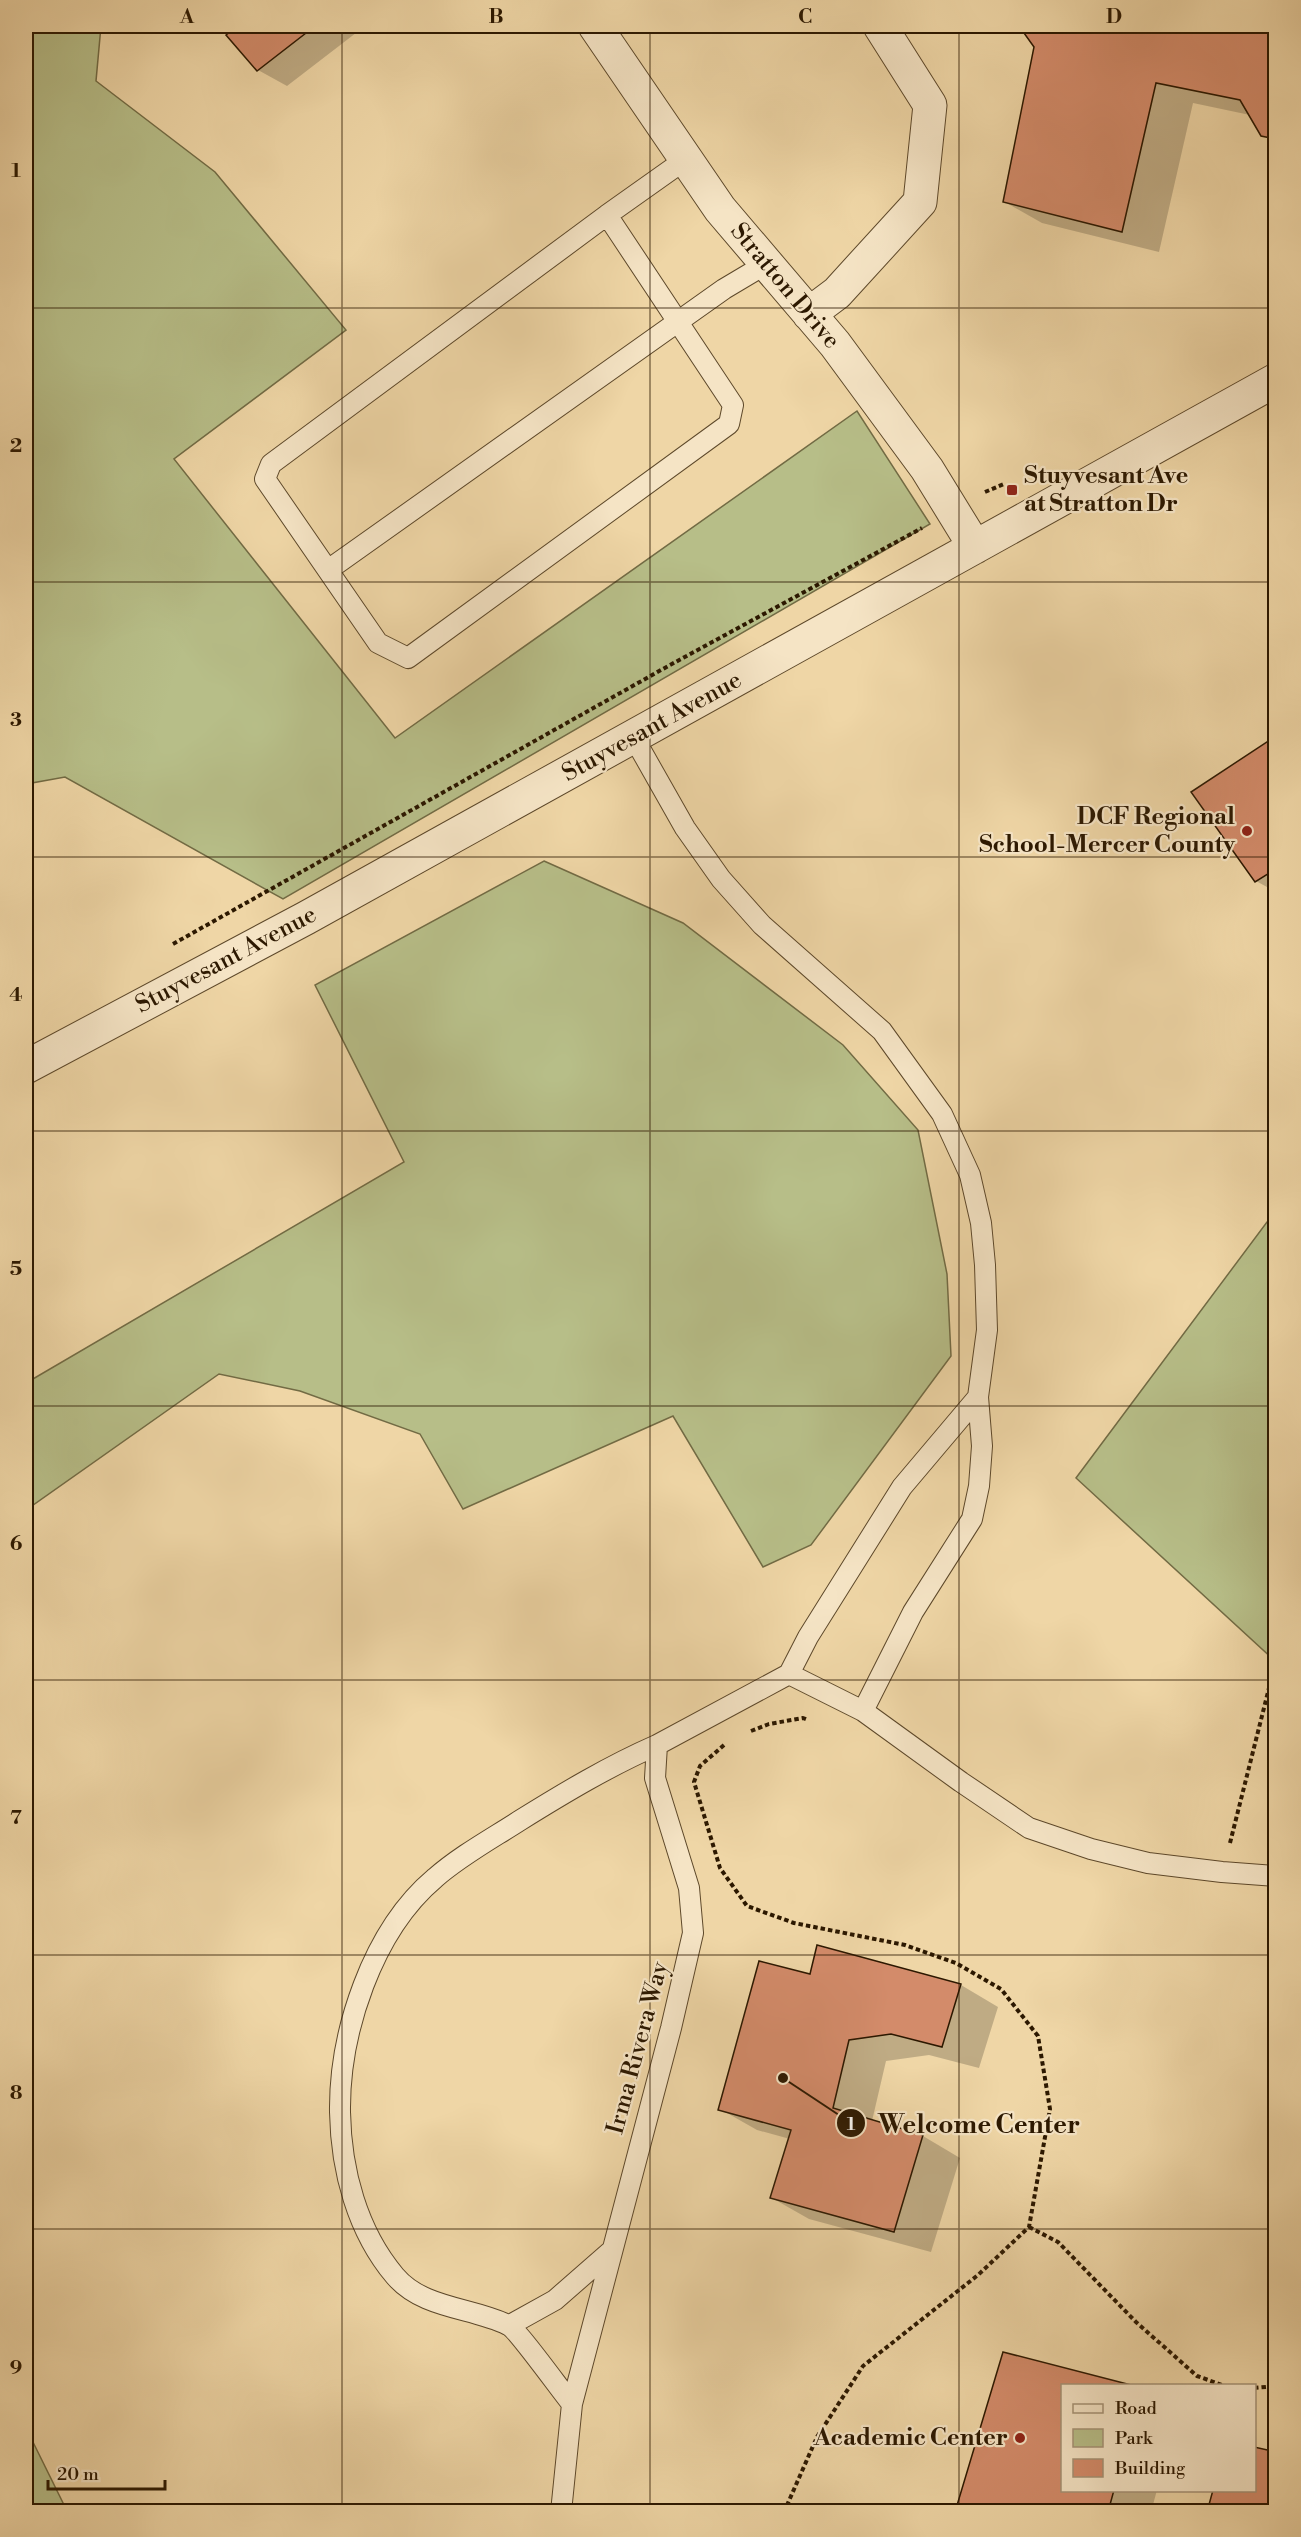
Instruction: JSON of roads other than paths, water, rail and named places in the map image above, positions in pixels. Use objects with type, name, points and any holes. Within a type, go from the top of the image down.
[{"type":"street","name":"Stratton Drive","points":[[595,26],[720,209],[835,345],[920,459],[975,547]]},
{"type":"street","points":[[808,314],[837,293],[920,202],[930,105],[880,26]]},
{"type":"street","name":"Stuyvesant Avenue","points":[[26,1067],[316,913],[1275,380]]},
{"type":"lane","points":[[607,215],[734,405],[729,424],[408,658],[378,643],[265,479],[271,464],[607,215],[686,159]]},
{"type":"lane","points":[[328,570],[724,289],[766,264]]},
{"type":"lane","points":[[634,738],[685,828],[721,879],[762,925],[882,1031],[942,1114],[970,1175],[981,1223],[987,1330],[978,1396],[982,1446],[979,1486],[972,1519],[913,1612],[863,1711]]},
{"type":"lane","points":[[572,2404],[510,2325],[413,2294],[395,2276],[364,2227],[352,2196],[340,2148],[340,2093],[345,2042],[358,1996],[380,1950],[406,1910],[434,1879],[549,1803],[620,1761],[657,1744],[789,1674],[808,1637],[902,1487],[978,1396]]},
{"type":"lane","points":[[789,1674],[863,1711],[960,1782],[1029,1828],[1091,1849],[1148,1863],[1275,1876]]},
{"type":"lane","name":"Irma Rivera Way","points":[[561,2511],[572,2404],[611,2250],[672,2028],[693,1933],[689,1888],[655,1778],[657,1744]]},
{"type":"lane","points":[[510,2325],[555,2300],[611,2250]]},
{"type":"place","name":"Stuyvesant Ave at Stratton Dr","points":[[1012,490]]},
{"type":"place","name":"DCF Regional School-Mercer County","points":[[1247,831]]},
{"type":"place","name":"Welcome Center","points":[[783,2078]]},
{"type":"place","name":"Academic Center","points":[[1020,2438]]}]
